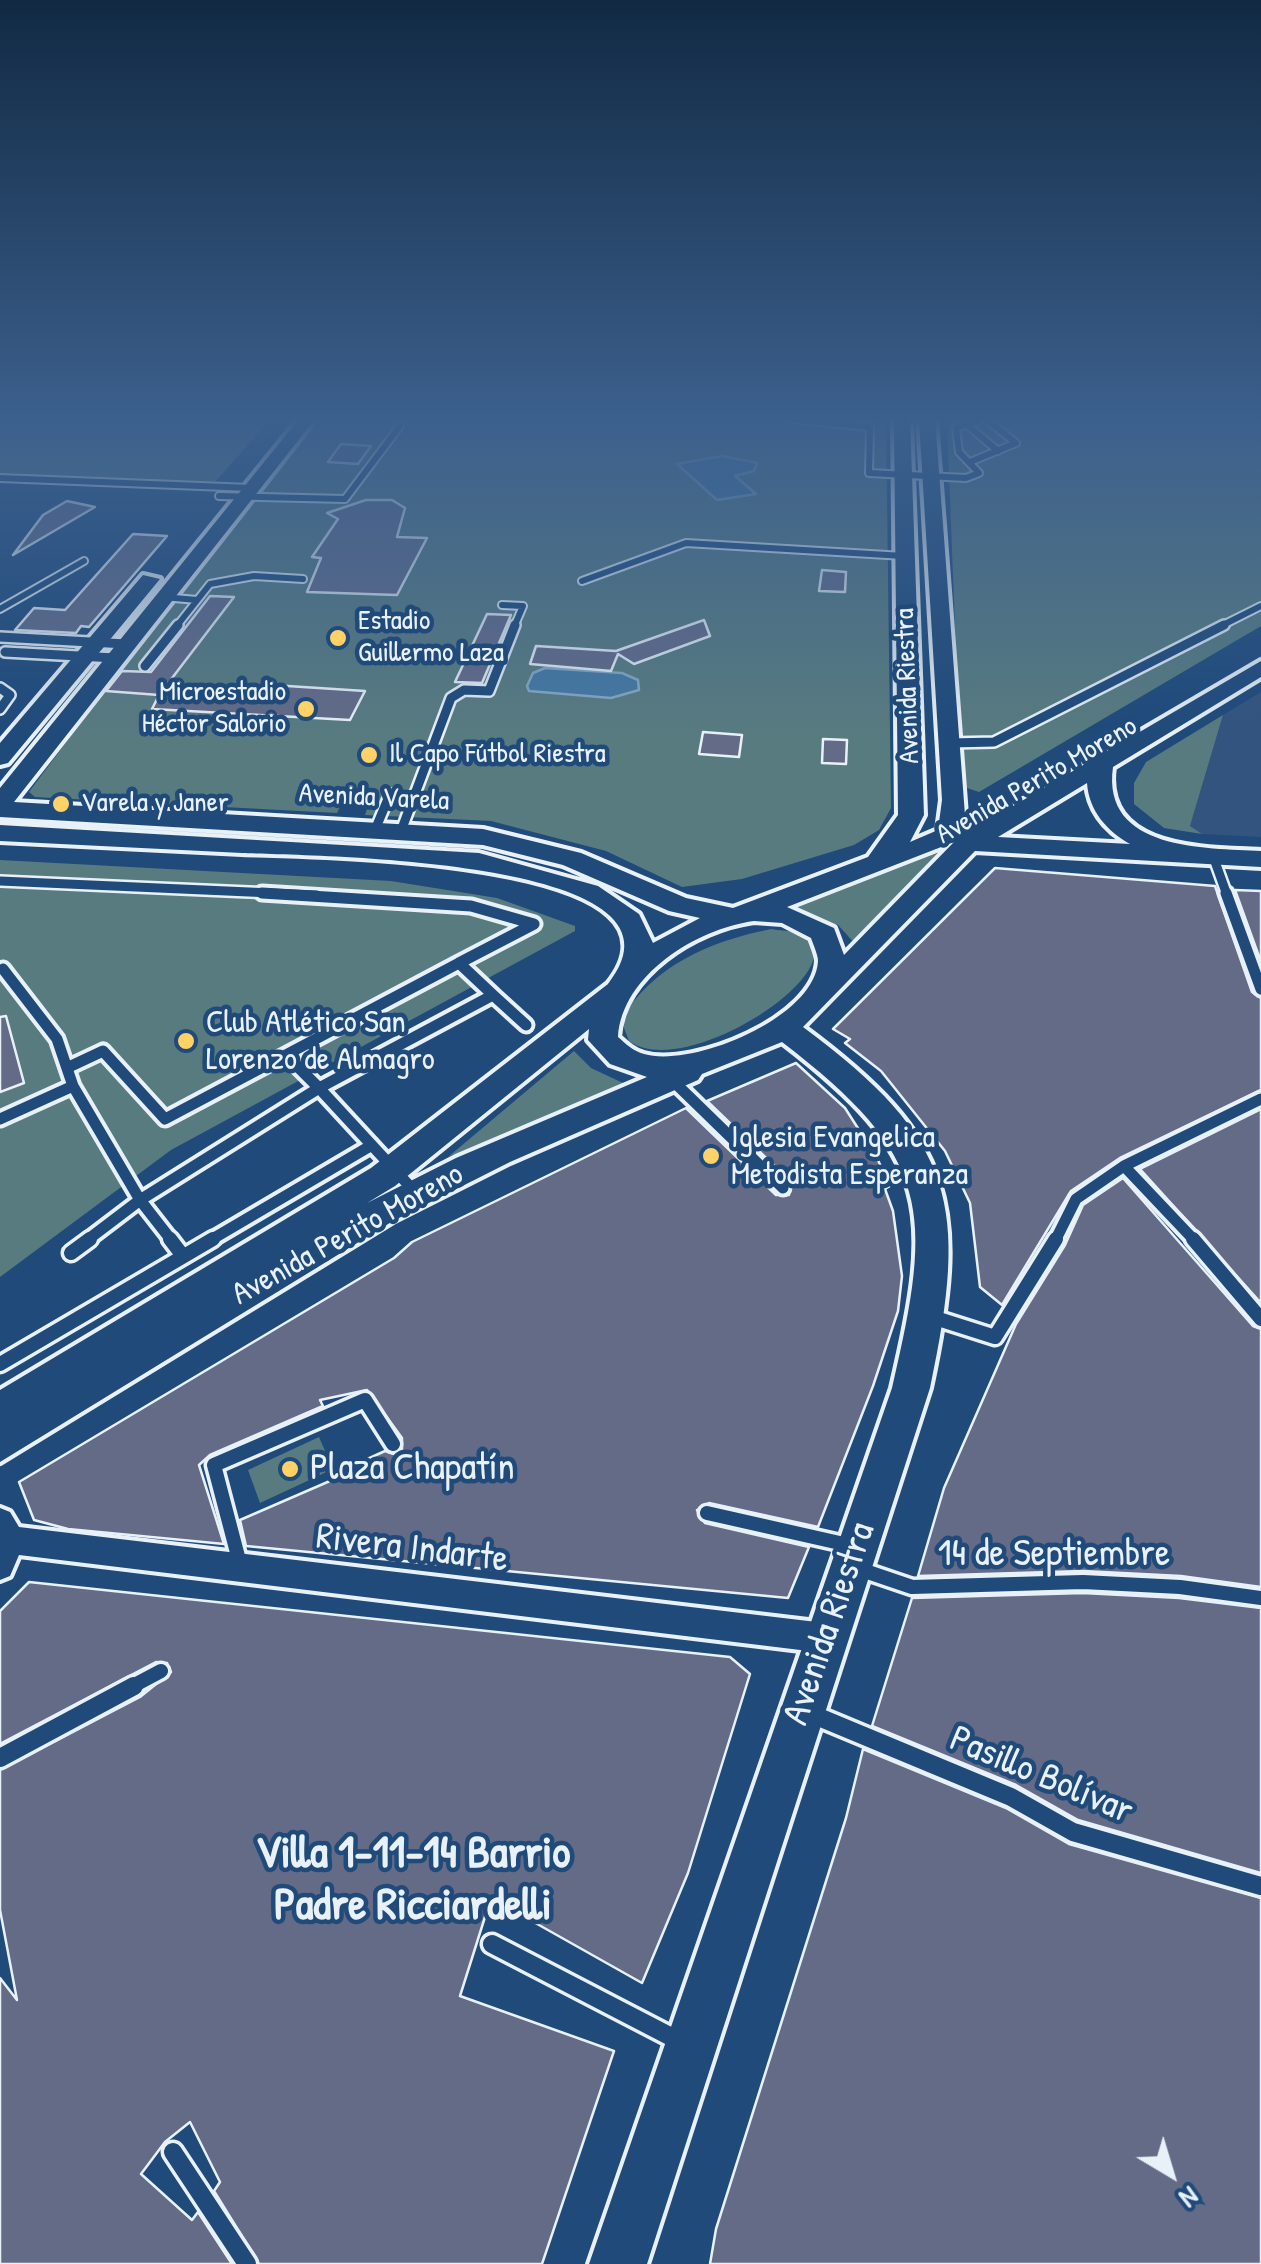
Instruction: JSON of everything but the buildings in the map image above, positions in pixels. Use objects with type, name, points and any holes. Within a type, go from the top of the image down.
[{"type":"main road","points":[[0,758],[205,525]]},
{"type":"main road","name":"Avenida Riestra","points":[[858,868],[899,839],[910,816],[904,525]]},
{"type":"main road","name":"Avenida Riestra","points":[[935,525],[959,839]]},
{"type":"main road","points":[[0,807],[163,597],[177,555]]},
{"type":"main road","points":[[908,651],[944,654]]},
{"type":"main road","name":"Avenida Perito Moreno","points":[[394,1169],[497,1152],[783,1027],[819,996],[959,839],[990,810],[1261,651]]},
{"type":"main road","name":"Avenida Perito Moreno","points":[[6,1417],[394,1169],[626,980],[694,931],[858,868],[959,839],[1102,763],[1261,668]]},
{"type":"main road","points":[[1102,763],[1098,795],[1105,811],[1144,842],[1173,853]]},
{"type":"main road","points":[[954,800],[969,810],[990,810]]},
{"type":"main road","name":"Avenida Varela","points":[[0,807],[388,830],[484,837],[523,845],[572,859],[680,905],[792,917],[824,934],[832,961],[819,996]]},
{"type":"main road","name":"Avenida Varela","points":[[0,834],[460,857],[528,870],[611,904],[630,920],[639,940],[626,980]]},
{"type":"main road","points":[[959,839],[1261,859]]},
{"type":"main road","points":[[626,980],[602,1029],[612,1052],[654,1067],[714,1060]]},
{"type":"main road","name":"Avenida Riestra","points":[[618,2264],[800,1709],[911,1388],[935,1278],[935,1234],[927,1188],[912,1149],[898,1126],[845,1071],[783,1027]]},
{"type":"street","name":"Rivera Indarte","points":[[4,1543],[825,1638]]},
{"type":"lane","points":[[582,581],[686,544],[904,556]]},
{"type":"lane","points":[[0,609],[84,561]]},
{"type":"lane","points":[[145,666],[210,584],[254,576],[303,579]]},
{"type":"lane","points":[[163,597],[197,600]]},
{"type":"lane","points":[[388,830],[451,698],[464,690],[489,690],[523,606],[502,605]]},
{"type":"lane","points":[[950,743],[994,742],[1261,606]]},
{"type":"lane","points":[[0,637],[120,651]]},
{"type":"lane","points":[[5,652],[120,651]]},
{"type":"lane","points":[[0,688],[10,695],[0,709]]},
{"type":"lane","points":[[388,830],[390,794]]},
{"type":"lane","points":[[1213,856],[1261,989]]},
{"type":"lane","points":[[0,880],[400,899],[471,906],[534,924],[165,1119],[104,1051],[70,1066]]},
{"type":"lane","points":[[460,963],[526,1025]]},
{"type":"lane","points":[[4,969],[50,1029],[70,1066],[73,1086],[140,1200],[183,1256]]},
{"type":"lane","points":[[71,1253],[140,1200],[319,1088],[493,994]]},
{"type":"lane","points":[[0,1364],[183,1256],[394,1169],[286,1055]]},
{"type":"lane","points":[[671,1079],[783,1188]]},
{"type":"lane","points":[[0,1118],[73,1086]]},
{"type":"lane","points":[[929,1316],[995,1337],[1047,1257],[1076,1200],[1124,1166],[1261,1099]]},
{"type":"lane","points":[[1124,1166],[1177,1218],[1261,1319]]},
{"type":"lane","points":[[240,1568],[214,1466],[365,1400],[394,1444]]},
{"type":"lane","name":"14 de Septiembre","points":[[707,1514],[854,1556],[912,1587],[992,1588],[1082,1582],[1180,1587],[1261,1598]]},
{"type":"lane","points":[[0,1758],[161,1671]]},
{"type":"lane","name":"Pasillo Bolívar","points":[[800,1709],[1011,1798],[1073,1832],[1261,1886]]},
{"type":"lane","points":[[492,1944],[690,2046]]},
{"type":"lane","points":[[173,2152],[246,2264]]},
{"type":"shaded area","points":[[545,668],[622,673],[638,680],[639,690],[611,698],[529,691],[527,686],[533,673]]},
{"type":"shaded area","points":[[1261,692],[1261,837],[1202,834],[1190,826],[1223,715]]},
{"type":"green space","points":[[230,525],[887,525],[891,808],[879,830],[854,845],[742,879],[682,887],[606,851],[491,821],[365,815],[373,791],[348,790],[337,813],[35,797],[29,792]]},
{"type":"green space","points":[[951,525],[1261,525],[1261,626],[979,792],[961,786]]},
{"type":"green space","points":[[1223,715],[1190,826],[1202,834],[1164,828],[1134,804],[1134,783],[1146,762]]},
{"type":"green space","points":[[943,849],[934,867],[858,947],[838,925],[787,907],[925,851]]},
{"type":"green space","name":"Club Atlético San Lorenzo de Almagro","points":[[0,860],[391,881],[497,898],[575,926],[575,931],[171,1150],[0,1277]]},
{"type":"green space","points":[[771,929],[806,936],[814,956],[804,976],[783,998],[754,1019],[720,1036],[685,1047],[654,1050],[629,1041],[621,1020],[634,1001],[667,970],[706,949]]},
{"type":"green space","points":[[574,1051],[591,1068],[625,1084],[448,1157]]},
{"type":"green space","name":"Plaza Chapatín","points":[[319,1437],[333,1469],[260,1503],[248,1470]]},
{"type":"place","name":"Estadio Guillermo Laza","points":[[338,638]]},
{"type":"place","name":"Microestadio Héctor Salorio","points":[[306,709]]},
{"type":"place","name":"Il Capo Fútbol Riestra","points":[[369,755]]},
{"type":"place","name":"Varela y Janer","points":[[61,804]]},
{"type":"place","name":"Club Atlético San Lorenzo de Almagro","points":[[186,1041]]},
{"type":"place","name":"Iglesia Evangelica Metodista Esperanza","points":[[711,1156]]},
{"type":"place","name":"Plaza Chapatín","points":[[290,1469]]},
{"type":"district","name":"Villa 1-11-14 Barrio Padre Ricciardelli","points":[[413,1881]]}]
